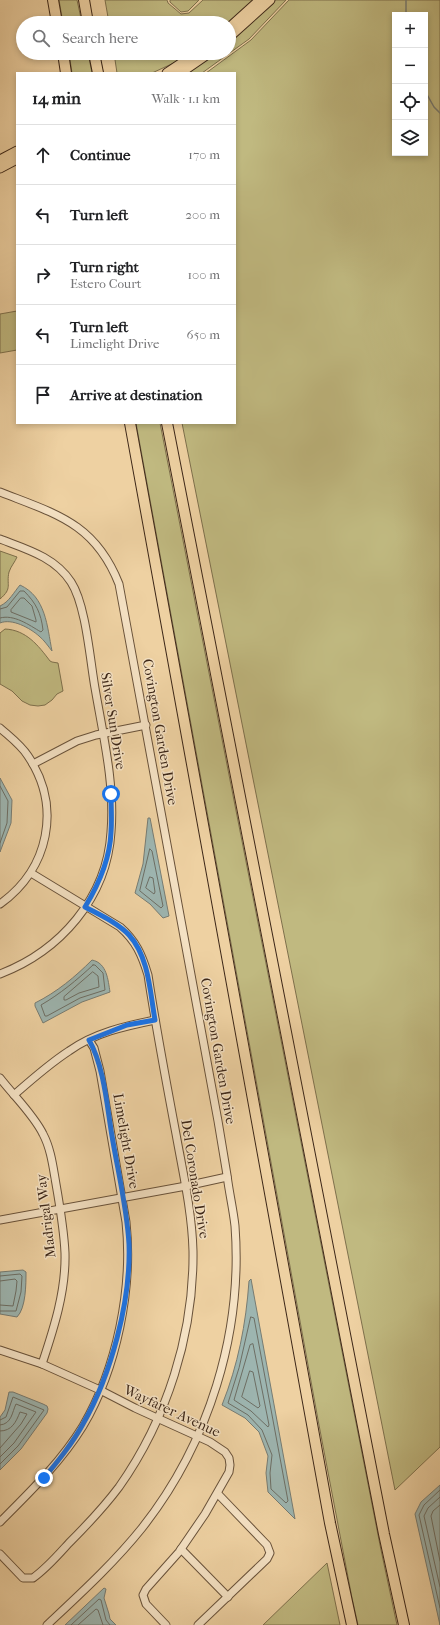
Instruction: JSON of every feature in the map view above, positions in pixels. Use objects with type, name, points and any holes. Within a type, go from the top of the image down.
[{"type":"highway","points":[[53,0],[56,16]]},
{"type":"highway","points":[[84,0],[87,16]]},
{"type":"highway","points":[[64,60],[66,72]]},
{"type":"highway","points":[[95,60],[98,72]]},
{"type":"highway","points":[[130,424],[330,1523],[352,1625]]},
{"type":"highway","points":[[167,424],[381,1518],[404,1625]]},
{"type":"main road","points":[[236,22],[260,0]]},
{"type":"main road","points":[[236,31],[270,0]]},
{"type":"main road","points":[[168,72],[186,60]]},
{"type":"main road","points":[[181,72],[199,60]]},
{"type":"main road","points":[[0,160],[15,155]]},
{"type":"main road","points":[[0,168],[15,155]]},
{"type":"street","name":"Covington Garden Drive","points":[[0,492],[58,515],[87,535],[106,558],[116,575],[122,593],[227,1177],[232,1196],[235,1227],[236,1264],[233,1306],[227,1343],[218,1381],[207,1415],[197,1437],[174,1481],[143,1527],[123,1551],[47,1625]]},
{"type":"street","name":"Silver Sun Drive","points":[[0,539],[39,554],[59,567],[71,582],[77,595],[85,626],[111,794],[111,832],[108,855],[101,876],[85,907],[63,935],[50,946],[33,959],[0,974]]},
{"type":"street","points":[[33,764],[77,741],[102,733],[146,725]]},
{"type":"street","points":[[0,728],[18,743],[33,764],[44,791],[47,809],[47,827],[43,849],[31,873],[12,894],[0,904]]},
{"type":"street","name":"Del Coronado Drive","points":[[0,1554],[23,1578],[31,1579],[37,1575],[86,1526],[104,1506],[131,1469],[158,1419],[180,1357],[189,1311],[192,1251],[191,1227],[186,1186],[148,975],[142,956],[137,945],[129,934],[120,927],[31,873]]},
{"type":"street","points":[[14,1095],[69,1050],[89,1040],[127,1025],[155,1020]]},
{"type":"street","name":"Limelight Drive","points":[[0,1522],[44,1478],[83,1426],[100,1390],[110,1363],[124,1308],[129,1245],[123,1197],[100,1071],[94,1048],[89,1040]]},
{"type":"street","name":"Madrigal Way","points":[[0,1078],[38,1125],[43,1134],[50,1151],[61,1208],[65,1254],[62,1288],[53,1332],[42,1364]]},
{"type":"street","points":[[0,1220],[186,1186],[227,1177]]},
{"type":"street","name":"Wayfarer Avenue","points":[[0,1350],[42,1364],[100,1390],[217,1446],[225,1452],[230,1465],[229,1472],[218,1494],[181,1549],[146,1589],[143,1595],[146,1604],[166,1625]]},
{"type":"street","points":[[198,1625],[267,1559],[269,1550],[267,1544],[218,1494]]},
{"type":"street","points":[[181,1549],[228,1597]]},
{"type":"shaded area","points":[[59,0],[77,0],[80,16],[62,16]]},
{"type":"shaded area","points":[[105,0],[167,0],[168,3],[181,14],[189,13],[203,0],[255,0],[236,17],[108,16]]},
{"type":"shaded area","points":[[170,0],[199,0],[188,11],[181,12],[170,2]]},
{"type":"shaded area","points":[[275,0],[286,0],[249,39],[236,48],[236,36]]},
{"type":"shaded area","points":[[289,0],[440,0],[440,1447],[395,1490],[182,424],[236,424],[236,72],[207,72],[224,60],[236,60],[236,51],[251,40]]},
{"type":"shaded area","points":[[70,60],[89,60],[92,72],[72,72]]},
{"type":"shaded area","points":[[115,60],[179,60],[154,72],[117,72]]},
{"type":"shaded area","points":[[204,60],[220,60],[203,72],[186,72]]},
{"type":"shaded area","points":[[16,311],[16,350],[0,353],[0,314]]},
{"type":"shaded area","points":[[136,424],[160,424],[397,1625],[358,1625],[319,1425]]},
{"type":"shaded area","points":[[0,551],[17,557],[9,572],[8,589],[0,599]]},
{"type":"shaded area","points":[[5,629],[25,635],[41,649],[50,661],[58,663],[63,691],[57,694],[45,705],[30,705],[22,701],[12,691],[0,684],[0,633]]},
{"type":"shaded area","points":[[327,1563],[340,1625],[263,1625]]},
{"type":"water","points":[[20,585],[29,590],[35,597],[44,613],[52,651],[41,638],[26,627],[10,622],[0,623],[0,606],[9,599]]},
{"type":"water","points":[[0,778],[12,800],[11,823],[0,852]]},
{"type":"water","points":[[148,818],[150,818],[169,916],[163,918],[150,904],[135,893],[143,864]]},
{"type":"water","points":[[92,960],[104,968],[110,992],[82,1002],[43,1023],[35,1003],[65,984]]},
{"type":"water","points":[[23,1270],[26,1272],[26,1289],[24,1302],[20,1313],[17,1317],[0,1314],[0,1272]]},
{"type":"water","points":[[251,1279],[295,1519],[268,1492],[266,1473],[268,1456],[259,1432],[245,1418],[222,1405],[237,1360],[246,1313],[249,1281]]},
{"type":"water","points":[[9,1392],[13,1392],[43,1404],[47,1406],[48,1409],[47,1413],[21,1449],[0,1470],[0,1417],[5,1410]]},
{"type":"water","points":[[440,1485],[440,1625],[415,1514],[421,1502]]},
{"type":"water","points":[[104,1588],[106,1589],[104,1598],[110,1619],[116,1625],[65,1625]]},
{"type":"waterway","points":[[406,0],[406,12]]},
{"type":"waterway","points":[[428,96],[434,107],[440,113]]},
{"type":"route","points":[[44,1478],[66,1450],[89,1415],[110,1363],[124,1308],[129,1245],[123,1197],[100,1071],[94,1048],[89,1040],[127,1025],[155,1020],[148,975],[137,945],[129,934],[120,927],[85,907],[94,892],[108,855],[111,832],[111,794]]}]
